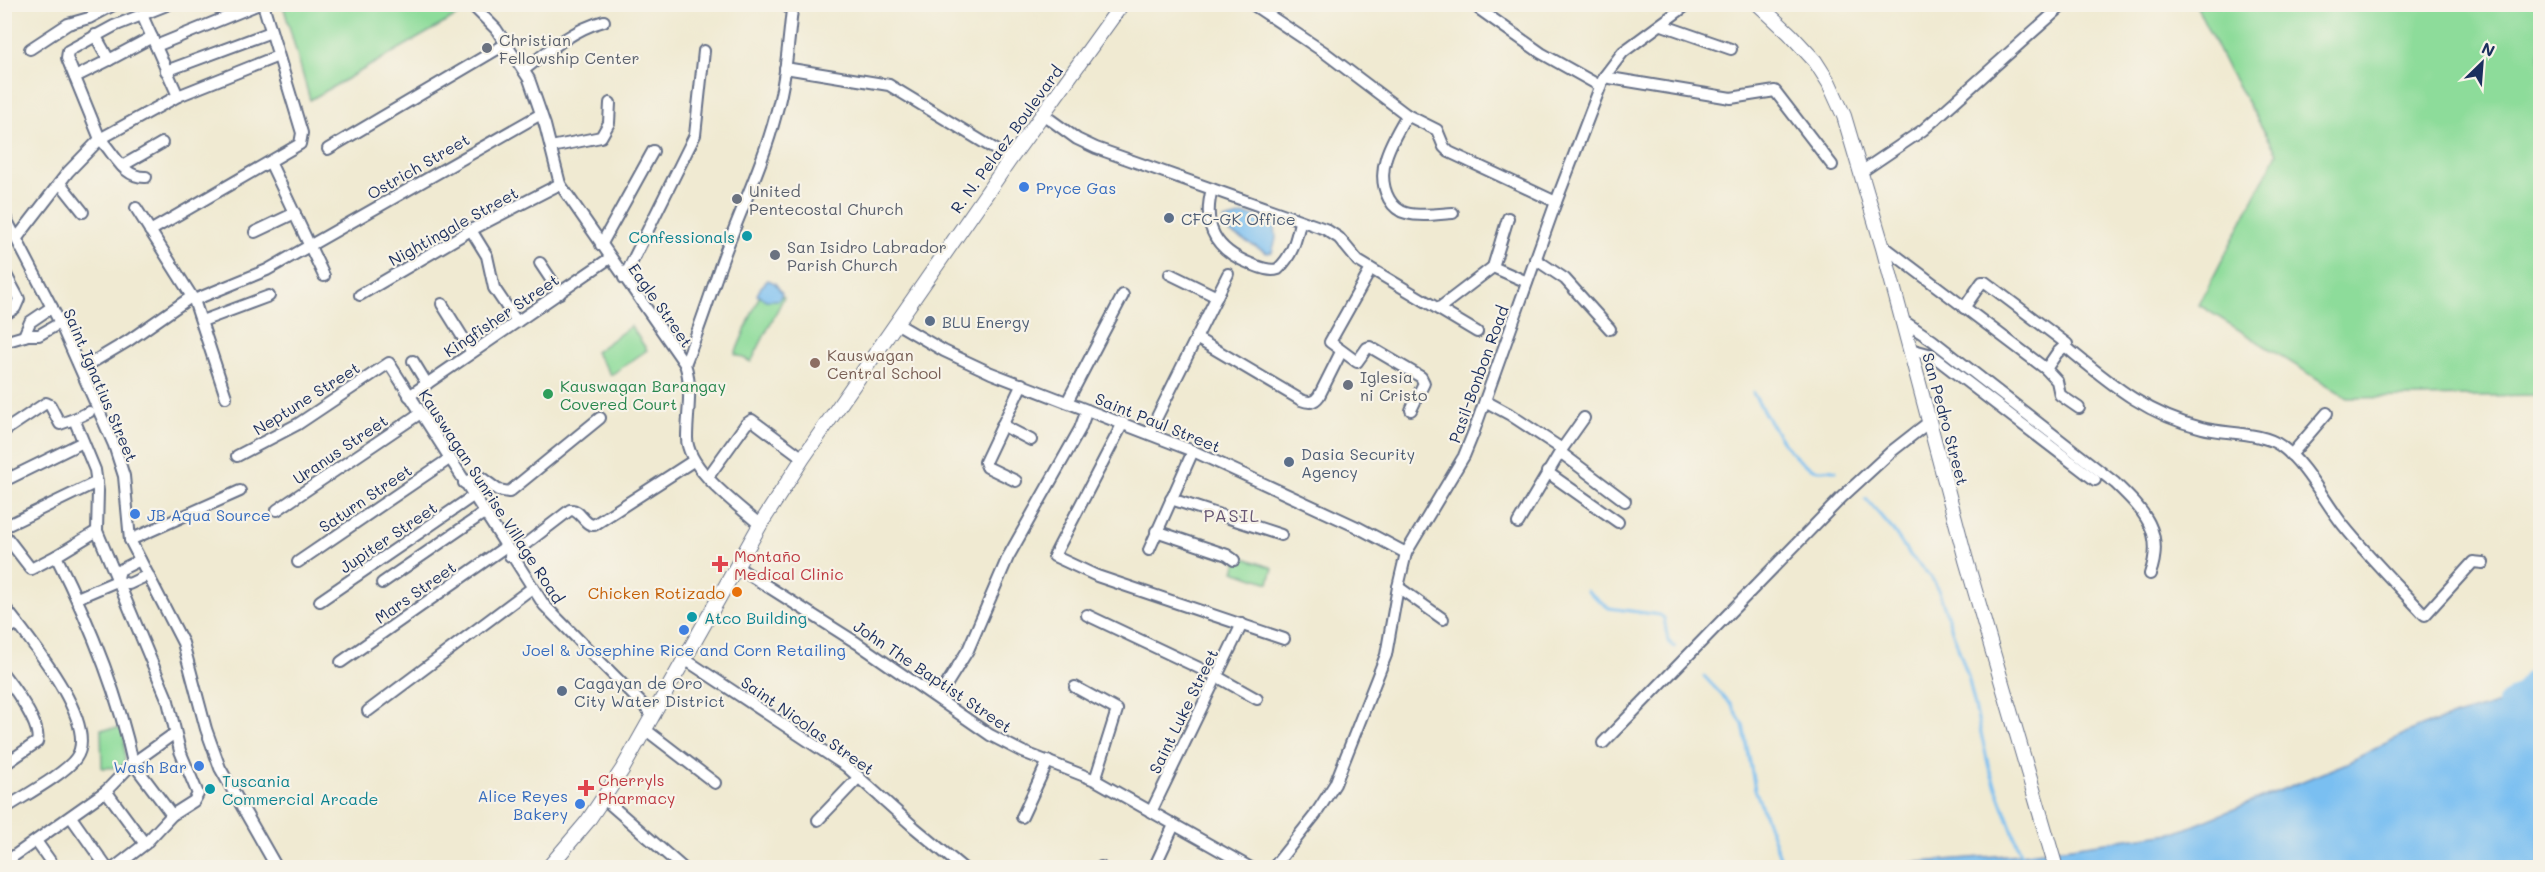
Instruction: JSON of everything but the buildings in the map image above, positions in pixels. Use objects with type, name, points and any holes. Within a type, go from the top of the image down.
[{"type":"main road","name":"R. N. Pelaez Boulevard","points":[[548,867],[563,852],[604,798],[686,660],[760,525],[803,458],[1122,4]]},
{"type":"main road","name":"San Pedro Street","points":[[1758,4],[1797,40],[1829,83],[1844,116],[1882,245],[1966,560],[2056,867]]},
{"type":"street","points":[[30,49],[68,24],[89,18],[115,4]]},
{"type":"street","points":[[146,177],[135,177],[122,166],[100,140],[67,58],[68,51],[95,35],[169,4]]},
{"type":"street","points":[[75,77],[154,42],[259,4]]},
{"type":"street","points":[[150,231],[296,147],[302,137],[263,4]]},
{"type":"street","name":"Eagle Street","points":[[471,4],[496,29],[532,85],[560,184],[685,364],[689,383],[687,445],[693,461]]},
{"type":"street","points":[[685,364],[765,152],[779,104],[792,9],[783,4]]},
{"type":"street","points":[[1252,4],[1324,52],[1407,115],[1437,130],[1443,147],[1449,152],[1556,202]]},
{"type":"street","name":"Pasil-Bonbon Road","points":[[1273,867],[1315,815],[1335,784],[1347,759],[1386,655],[1406,553],[1464,456],[1602,81],[1623,52],[1688,4]]},
{"type":"street","points":[[1861,172],[1923,130],[2064,4]]},
{"type":"street","points":[[1479,9],[1541,53],[1602,81],[1731,98],[1775,91],[1832,165]]},
{"type":"street","points":[[142,15],[178,96]]},
{"type":"street","points":[[524,70],[554,46],[585,27],[604,21]]},
{"type":"street","points":[[1662,25],[1731,49]]},
{"type":"street","points":[[166,71],[271,32]]},
{"type":"street","points":[[95,35],[109,60]]},
{"type":"street","points":[[328,149],[506,44]]},
{"type":"street","points":[[624,278],[695,135],[704,51]]},
{"type":"street","points":[[17,238],[60,183],[100,140],[178,96],[278,56]]},
{"type":"street","points":[[785,68],[889,85],[1011,159]]},
{"type":"street","points":[[551,147],[600,136],[609,123],[610,103]]},
{"type":"street","name":"Ostrich Street","points":[[81,369],[192,298],[267,270],[541,114]]},
{"type":"street","points":[[1044,115],[1077,139],[1096,148],[1334,234],[1351,255],[1371,269],[1477,332]]},
{"type":"street","points":[[1407,115],[1384,163],[1383,175],[1388,197],[1393,206],[1404,213],[1424,215],[1453,213]]},
{"type":"street","points":[[122,166],[162,143]]},
{"type":"street","points":[[601,245],[653,151]]},
{"type":"street","points":[[270,162],[324,276]]},
{"type":"street","points":[[60,183],[83,212]]},
{"type":"street","name":"Nightingale Street","points":[[360,295],[471,230],[560,184]]},
{"type":"street","points":[[1212,189],[1207,213],[1218,243],[1246,262],[1266,269],[1278,269],[1296,245],[1300,222]]},
{"type":"street","points":[[136,208],[192,298],[202,321],[226,397]]},
{"type":"street","points":[[255,232],[295,213]]},
{"type":"street","name":"Saint Ignatius Street","points":[[4,215],[60,323],[122,468],[130,540],[183,643],[220,768],[277,867]]},
{"type":"street","points":[[1438,309],[1493,267],[1508,218]]},
{"type":"street","points":[[471,230],[487,256],[494,288],[517,322]]},
{"type":"street","points":[[1882,245],[2046,369],[2057,381],[2060,395],[2079,408]]},
{"type":"street","name":"Kingfisher Street","points":[[409,396],[610,258]]},
{"type":"street","points":[[1536,259],[1565,279],[1610,329]]},
{"type":"street","points":[[540,263],[560,293]]},
{"type":"street","points":[[1493,267],[1527,282]]},
{"type":"street","points":[[1371,269],[1330,339],[1331,344],[1357,362],[1367,348],[1371,347],[1421,377],[1424,383],[1411,410]]},
{"type":"street","points":[[4,271],[9,291],[19,298],[18,304],[11,312],[4,315]]},
{"type":"street","points":[[1170,274],[1217,297]]},
{"type":"street","points":[[1149,433],[1228,274]]},
{"type":"street","points":[[1964,308],[1982,282],[1985,282],[2067,344],[2066,347],[2118,390],[2145,408],[2202,428],[2272,441],[2280,445],[2291,455],[2344,525],[2425,615],[2473,562],[2483,563]]},
{"type":"street","points":[[1067,402],[1123,295]]},
{"type":"street","points":[[202,321],[269,296]]},
{"type":"street","points":[[442,304],[472,352]]},
{"type":"street","points":[[24,336],[30,322],[52,308]]},
{"type":"street","points":[[1902,320],[1932,340],[2115,483],[2140,507],[2156,540],[2155,559],[2150,574]]},
{"type":"street","points":[[4,342],[24,336],[39,335],[60,323]]},
{"type":"street","name":"Saint Paul Street","points":[[896,323],[944,351],[1193,451],[1357,527],[1406,553]]},
{"type":"street","points":[[1196,338],[1301,400],[1310,403],[1319,396],[1341,352]]},
{"type":"street","points":[[2046,369],[2057,353],[2066,347]]},
{"type":"street","points":[[1910,349],[1932,355],[2095,480]]},
{"type":"street","points":[[413,361],[427,384]]},
{"type":"street","name":"Kauswagan Sunrise Village Road","points":[[389,363],[419,414],[532,588],[554,617],[654,716]]},
{"type":"street","name":"Neptune Street","points":[[237,456],[298,424],[389,363]]},
{"type":"street","points":[[1016,481],[985,465],[986,458],[1022,384]]},
{"type":"street","points":[[1485,401],[1509,414],[1561,451],[1625,501]]},
{"type":"street","points":[[4,431],[46,403],[50,405],[60,424],[89,412]]},
{"type":"street","points":[[938,698],[969,650],[1008,557],[1080,429],[1087,410]]},
{"type":"street","points":[[2291,455],[2327,413]]},
{"type":"street","name":"Uranus Street","points":[[277,510],[419,414]]},
{"type":"street","points":[[464,483],[479,476],[498,490],[509,492],[600,418]]},
{"type":"street","points":[[1518,524],[1547,472],[1584,418]]},
{"type":"street","points":[[74,420],[95,470],[97,531],[168,700],[174,719],[175,733],[198,794],[194,801],[172,815],[145,844],[114,867]]},
{"type":"street","points":[[708,477],[746,424],[752,420],[803,458]]},
{"type":"street","points":[[1603,742],[1842,497],[1892,451],[1929,422]]},
{"type":"street","points":[[1123,423],[1054,556],[1097,576],[1284,639]]},
{"type":"street","points":[[1002,425],[1031,440]]},
{"type":"street","points":[[6,476],[83,441]]},
{"type":"street","points":[[1149,550],[1193,451]]},
{"type":"street","name":"Saturn Street","points":[[298,562],[449,459]]},
{"type":"street","points":[[693,461],[760,525]]},
{"type":"street","name":"Mars Street","points":[[342,662],[572,509],[590,525],[693,461]]},
{"type":"street","points":[[1547,472],[1618,522]]},
{"type":"street","points":[[4,527],[97,482]]},
{"type":"street","points":[[130,540],[240,491]]},
{"type":"street","name":"Jupiter Street","points":[[320,602],[473,496]]},
{"type":"street","points":[[1171,500],[1281,536]]},
{"type":"street","points":[[382,583],[484,513]]},
{"type":"street","points":[[4,534],[30,569],[34,569],[97,531]]},
{"type":"street","points":[[1156,531],[1227,555],[1234,560]]},
{"type":"street","points":[[56,556],[77,598],[124,719],[133,763],[172,815]]},
{"type":"street","points":[[117,581],[120,570],[140,560]]},
{"type":"street","name":"John The Baptist Street","points":[[737,567],[857,642],[990,735],[1023,752],[1095,780],[1151,813]]},
{"type":"street","points":[[77,598],[117,581],[129,584],[148,575]]},
{"type":"street","points":[[1398,587],[1443,619]]},
{"type":"street","points":[[368,711],[532,588]]},
{"type":"street","points":[[4,606],[55,674],[78,720],[79,753],[68,766],[4,809]]},
{"type":"street","points":[[1087,615],[1216,676],[1257,699]]},
{"type":"street","points":[[4,632],[17,623]]},
{"type":"street","name":"Saint Luke Street","points":[[1151,813],[1242,624]]},
{"type":"street","name":"Saint Nicolas Street","points":[[686,660],[846,766],[915,828],[963,867]]},
{"type":"street","points":[[4,675],[29,715],[38,736],[36,742],[4,765]]},
{"type":"street","points":[[1075,687],[1117,710],[1095,780]]},
{"type":"street","points":[[646,730],[716,783]]},
{"type":"street","points":[[4,863],[106,791],[133,763],[175,733]]},
{"type":"street","points":[[1022,817],[1048,760]]},
{"type":"street","points":[[818,820],[859,777]]},
{"type":"street","points":[[106,791],[145,844]]},
{"type":"street","points":[[604,798],[683,867]]},
{"type":"street","points":[[1151,813],[1251,867]]},
{"type":"street","points":[[71,817],[107,867]]},
{"type":"street","points":[[1154,867],[1174,825]]},
{"type":"street","points":[[36,841],[55,867]]},
{"type":"green space","points":[[462,4],[467,10],[310,100],[283,5]]},
{"type":"green space","points":[[2196,5],[2540,5],[2540,395],[2348,398],[2199,305],[2277,153],[2226,66]]},
{"type":"green space","points":[[764,285],[784,297],[751,362],[735,354]]},
{"type":"green space","points":[[631,326],[647,350],[611,375],[595,352]]},
{"type":"green space","points":[[1239,556],[1273,568],[1269,583],[1234,571]]},
{"type":"green space","points":[[124,728],[125,767],[102,768],[101,729]]},
{"type":"water","points":[[1244,215],[1256,216],[1275,224],[1276,239],[1272,252],[1267,253],[1229,232],[1224,220]]},
{"type":"water","points":[[768,280],[775,283],[782,293],[779,300],[766,300],[757,295]]},
{"type":"water","points":[[2540,691],[2540,867],[1843,868],[2021,854],[2178,832],[2347,763],[2416,728]]},
{"type":"waterway","points":[[1753,393],[1771,425],[1796,457],[1814,469],[1836,471]]},
{"type":"waterway","points":[[1866,499],[1892,529],[1908,553],[1931,577],[1939,592],[1968,676],[1989,768],[2022,857]]},
{"type":"waterway","points":[[1587,591],[1609,608],[1660,615],[1664,618],[1668,641],[1675,647]]},
{"type":"waterway","points":[[2505,702],[2521,691],[2540,668]]},
{"type":"waterway","points":[[1704,676],[1732,706],[1743,725],[1755,789],[1784,868]]},
{"type":"place","name":"Christian Fellowship Center","points":[[487,48]]},
{"type":"place","name":"Pryce Gas","points":[[1024,187]]},
{"type":"place","name":"United Pentecostal Church","points":[[737,199]]},
{"type":"place","name":"CFC-GK Office","points":[[1169,218]]},
{"type":"place","name":"Confessionals","points":[[747,236]]},
{"type":"place","name":"San Isidro Labrador Parish Church","points":[[775,255]]},
{"type":"place","name":"BLU Energy","points":[[930,321]]},
{"type":"place","name":"Kauswagan Central School","points":[[815,363]]},
{"type":"place","name":"Iglesia ni Cristo","points":[[1348,385]]},
{"type":"place","name":"Kauswagan Barangay Covered Court","points":[[548,394]]},
{"type":"place","name":"Dasia Security Agency","points":[[1289,462]]},
{"type":"place","name":"JB Aqua Source","points":[[135,514]]},
{"type":"place","name":"Montaño Medical Clinic","points":[[720,564]]},
{"type":"place","name":"Chicken Rotizado","points":[[737,592]]},
{"type":"place","name":"Atco Building","points":[[692,617]]},
{"type":"place","name":"Joel & Josephine Rice and Corn Retailing","points":[[684,630]]},
{"type":"place","name":"Cagayan de Oro City Water District","points":[[562,691]]},
{"type":"place","name":"Wash Bar","points":[[199,766]]},
{"type":"place","name":"Cherryls Pharmacy","points":[[586,788]]},
{"type":"place","name":"Tuscania Commercial Arcade","points":[[210,789]]},
{"type":"place","name":"Alice Reyes Bakery","points":[[580,804]]},
{"type":"district","name":"PASIL","points":[[1232,515]]}]
